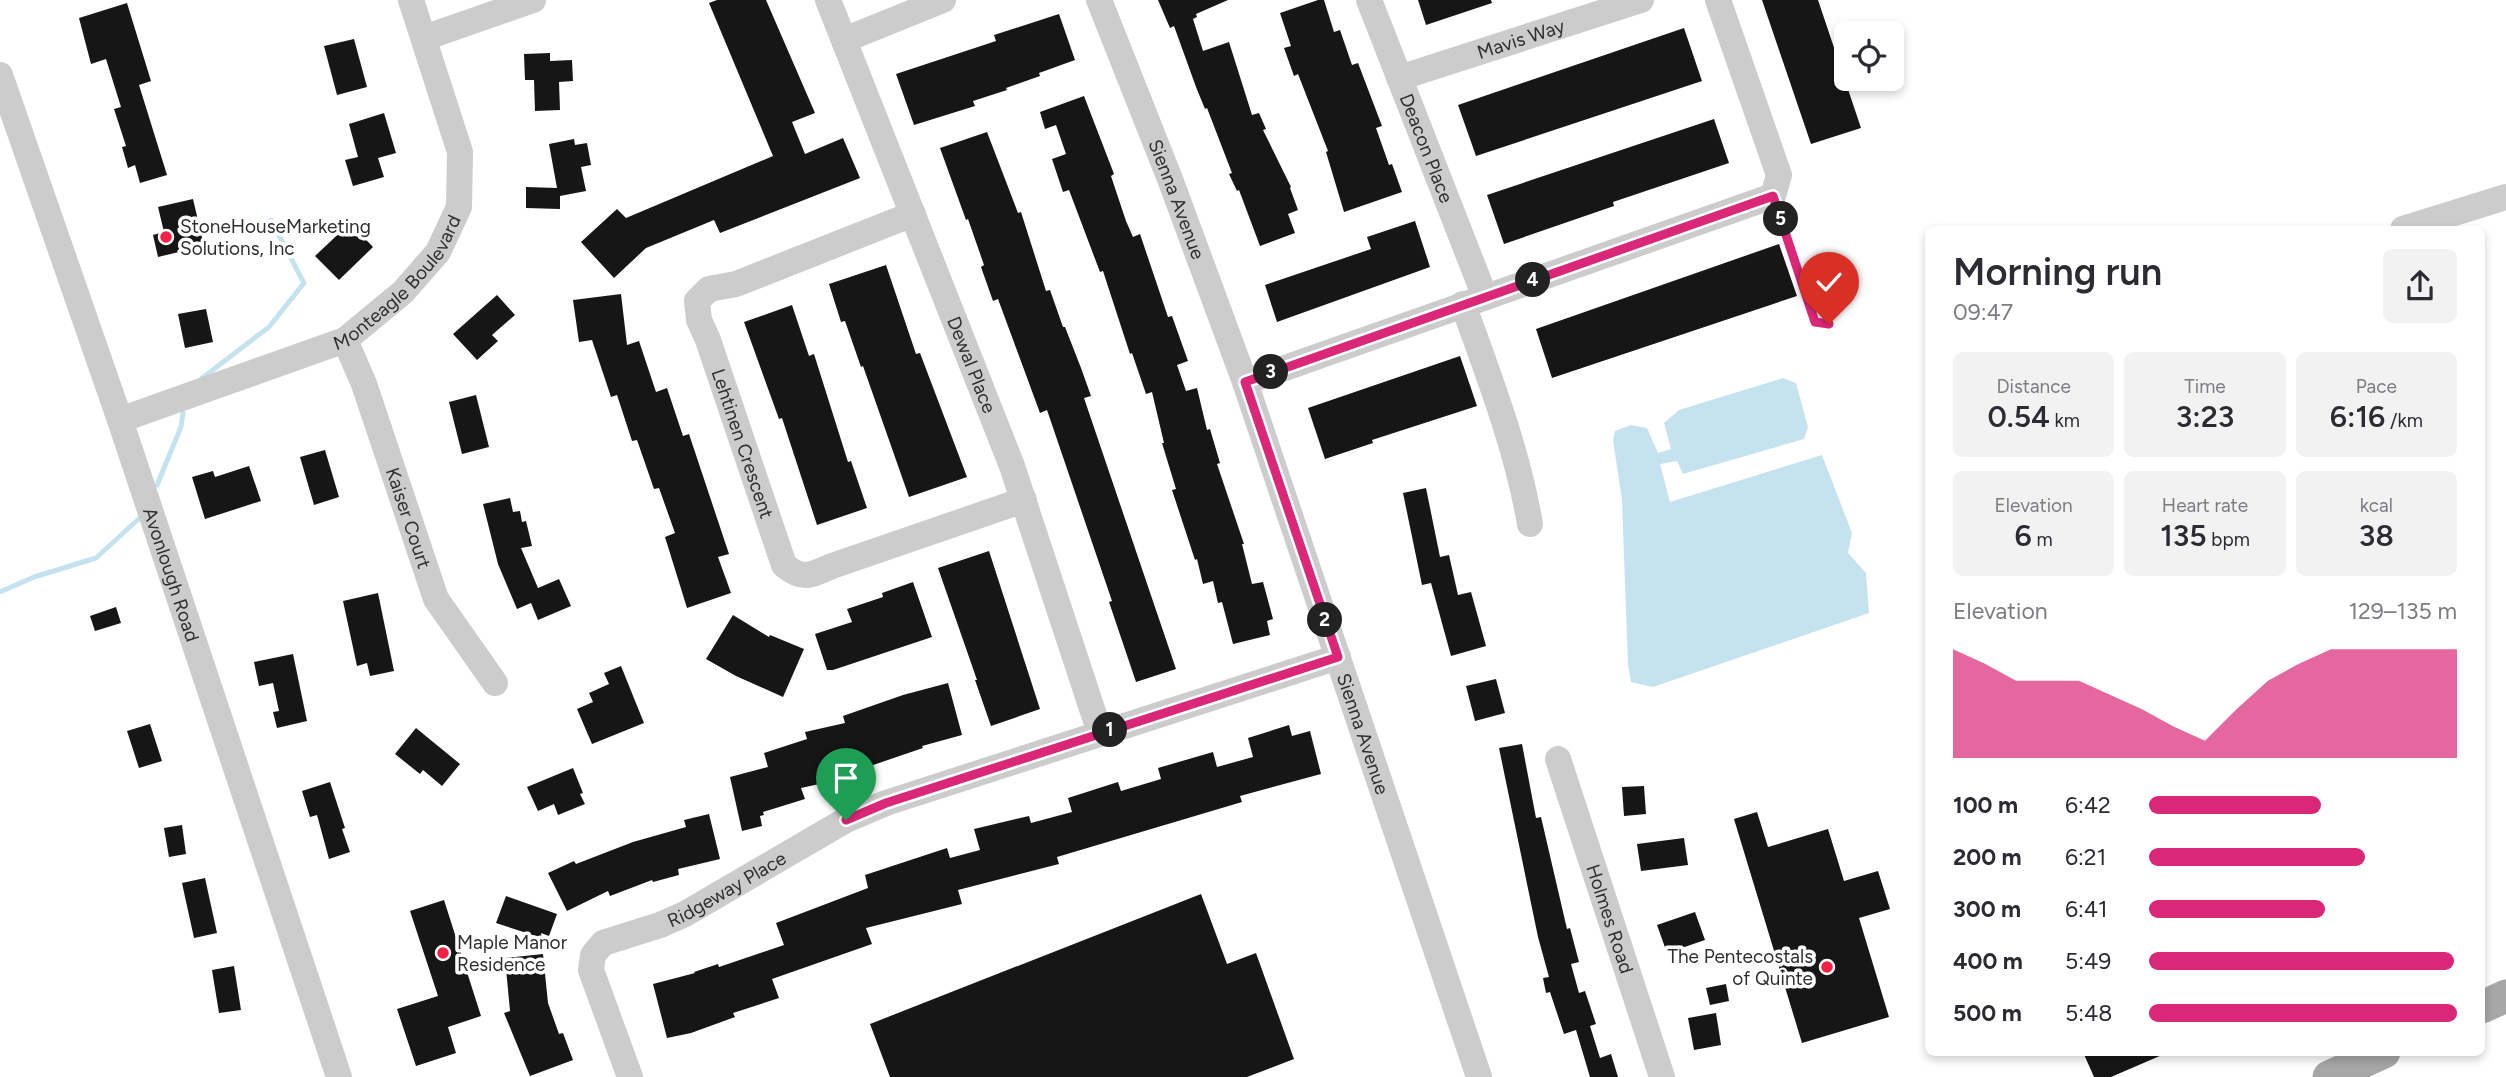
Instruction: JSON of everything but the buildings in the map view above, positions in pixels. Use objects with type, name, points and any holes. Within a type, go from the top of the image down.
[{"type":"main road","points":[[2485,1006],[2506,996]]},
{"type":"main road","points":[[2329,1077],[2375,1056]]},
{"type":"street","name":"Monteagle Boulevard","points":[[120,420],[345,340],[403,292],[438,252],[459,206],[460,152],[411,0]]},
{"type":"street","points":[[424,38],[533,0]]},
{"type":"street","name":"Dewal Place","points":[[828,0],[1024,500],[1100,733]]},
{"type":"street","points":[[844,40],[943,0]]},
{"type":"street","name":"Sienna Avenue","points":[[1099,0],[1170,179],[1245,382],[1479,1077]]},
{"type":"street","name":"Deacon Place","points":[[1369,0],[1399,78],[1474,301],[1520,475],[1530,524]]},
{"type":"street","name":"Mavis Way","points":[[1399,78],[1641,0]]},
{"type":"street","points":[[1245,382],[1773,196],[1779,175],[1718,0]]},
{"type":"street","name":"Avonlough Road","points":[[0,75],[120,420],[340,1077]]},
{"type":"street","points":[[2413,226],[2506,197]]},
{"type":"street","name":"Lehtinen Crescent","points":[[913,214],[736,284],[709,289],[697,301],[699,320],[784,565],[795,574],[809,576],[1024,500]]},
{"type":"street","name":"Kaiser Court","points":[[345,340],[364,384],[436,599],[495,682]]},
{"type":"street","name":"Ridgeway Place","points":[[630,1077],[591,970],[593,955],[603,943],[648,930],[685,914],[866,811],[1338,657]]},
{"type":"street","name":"Holmes Road","points":[[1558,759],[1662,1077]]},
{"type":"path","points":[[1773,196],[1815,322],[1829,324]]},
{"type":"water","points":[[1783,378],[1796,383],[1808,427],[1804,439],[1683,474],[1677,461],[1660,464],[1670,502],[1822,455],[1852,533],[1848,553],[1866,573],[1869,613],[1653,687],[1631,682],[1628,665],[1622,500],[1613,440],[1615,431],[1631,425],[1647,428],[1658,453],[1671,449],[1664,423],[1679,410]]},
{"type":"waterway","points":[[201,379],[269,327],[304,283],[271,220]]},
{"type":"waterway","points":[[157,485],[181,427],[183,413]]},
{"type":"waterway","points":[[0,592],[34,577],[96,558],[143,515]]},
{"type":"place","name":"StoneHouseMarketing Solutions, Inc","points":[[166,237]]},
{"type":"place","name":"Maple Manor Residence","points":[[443,953]]},
{"type":"place","name":"The Pentecostals of Quinte","points":[[1827,967]]},
{"type":"route","points":[[846,820],[886,803],[1338,657],[1245,382],[1773,196],[1815,322],[1829,324]]}]
